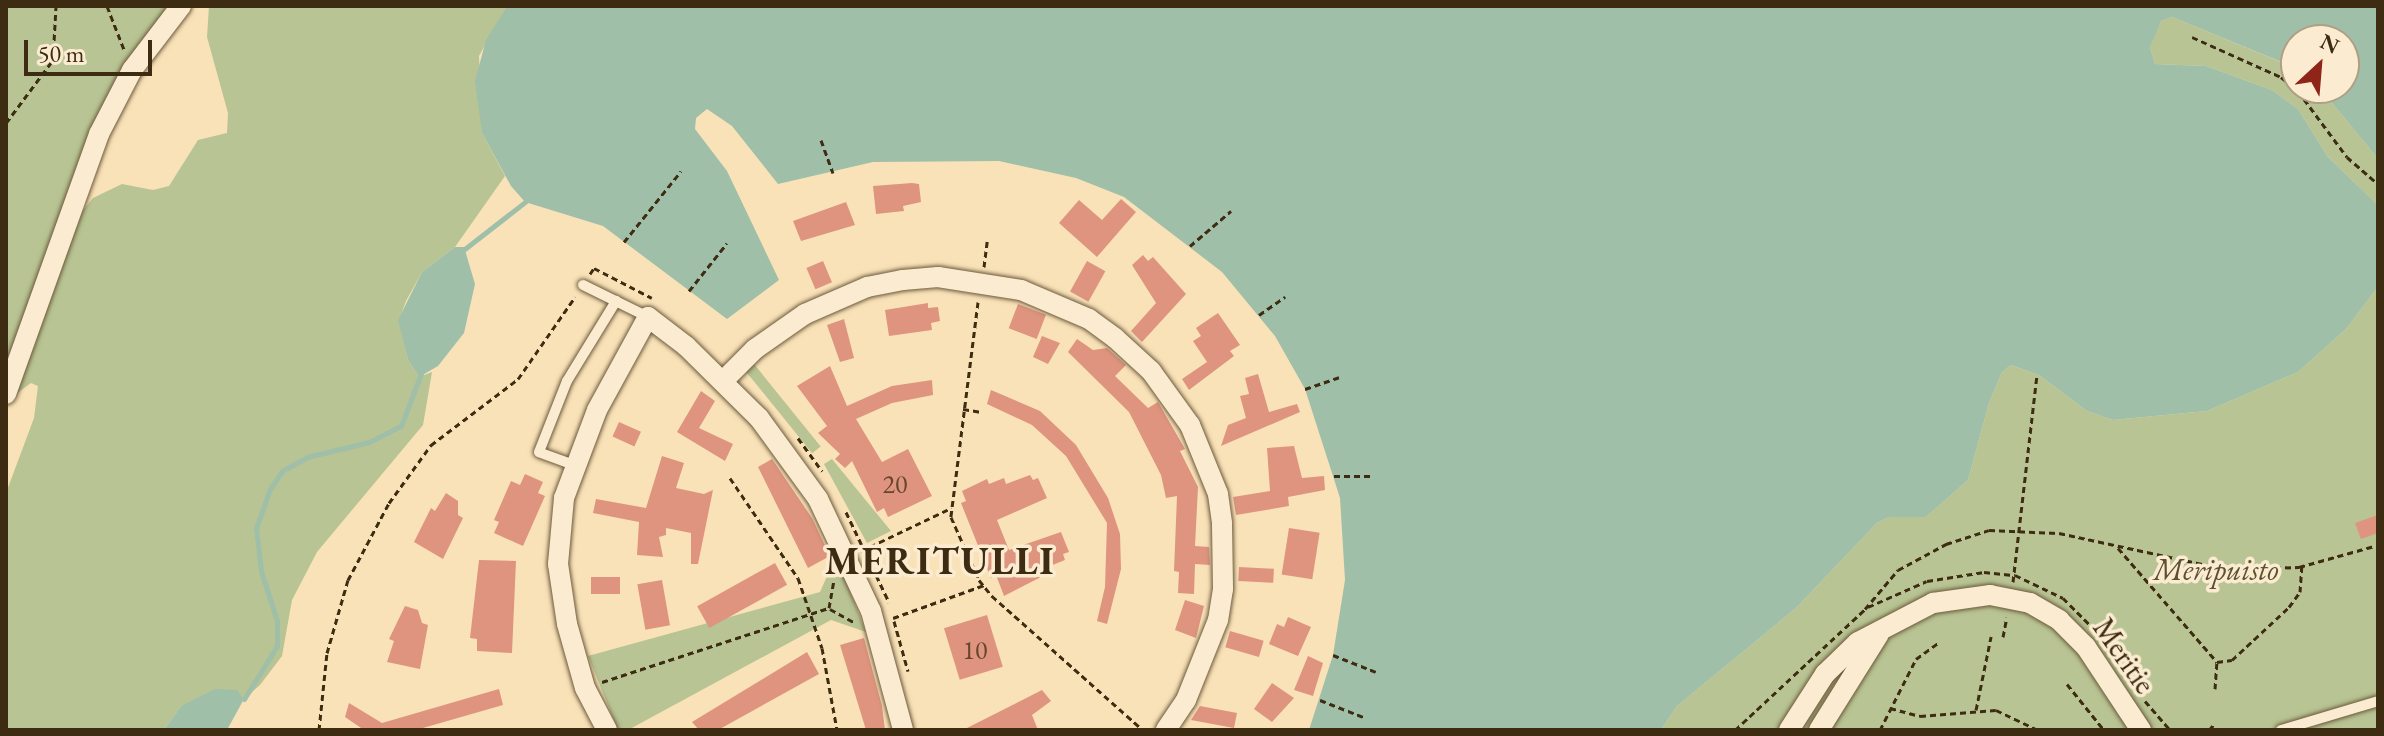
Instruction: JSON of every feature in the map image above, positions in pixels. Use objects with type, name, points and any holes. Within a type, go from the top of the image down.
[{"type":"street","points":[[6,394],[83,172],[132,70],[181,6]]},
{"type":"street","points":[[723,381],[783,328],[867,287],[938,277],[982,281],[1055,302],[1115,338],[1171,395],[1204,452],[1222,524],[1223,589],[1208,649],[1166,730]]},
{"type":"street","points":[[607,730],[585,688],[558,564],[564,498],[597,410],[648,317],[723,381],[772,434],[850,557],[876,624],[903,730]]},
{"type":"street","name":"Meritie","points":[[1789,730],[1825,674],[1858,642],[1879,634],[1913,612],[1959,598],[1990,595],[2030,603],[2075,634],[2141,730]]},
{"type":"street","name":"Meritie","points":[[1819,730],[1879,634]]},
{"type":"lane","points":[[583,285],[648,317]]},
{"type":"lane","points":[[574,465],[539,452],[567,381],[616,301]]},
{"type":"lane","points":[[2281,730],[2378,701]]},
{"type":"path","points":[[6,123],[53,60],[56,6]]},
{"type":"path","points":[[107,6],[132,70]]},
{"type":"path","points":[[2192,37],[2281,77],[2298,91],[2347,157],[2378,184]]},
{"type":"path","points":[[821,140],[833,173]]},
{"type":"path","points":[[624,242],[681,171]]},
{"type":"path","points":[[1190,246],[1231,211]]},
{"type":"path","points":[[987,241],[951,508],[984,585],[1143,730]]},
{"type":"path","points":[[689,291],[727,243]]},
{"type":"path","points":[[319,730],[324,667],[348,580],[389,503],[431,445],[518,379],[583,285]]},
{"type":"path","points":[[1259,315],[1285,297]]},
{"type":"path","points":[[2021,528],[2037,374]]},
{"type":"path","points":[[1305,389],[1339,377]]},
{"type":"path","points":[[963,409],[982,412]]},
{"type":"path","points":[[1334,476],[1373,476]]},
{"type":"path","points":[[730,478],[798,578],[808,615],[822,648],[837,730]]},
{"type":"path","points":[[829,608],[829,592],[850,557],[951,508]]},
{"type":"path","points":[[1735,730],[1865,609],[1898,570],[1946,544],[1989,530],[2021,528],[2225,569],[2302,566],[2378,545]]},
{"type":"path","points":[[2116,546],[2217,662],[2215,689]]},
{"type":"path","points":[[2217,662],[2232,660],[2289,607],[2300,592],[2302,566]]},
{"type":"path","points":[[585,688],[829,608],[856,623],[876,624],[984,585]]},
{"type":"path","points":[[1976,710],[1991,637]]},
{"type":"path","points":[[1880,730],[1916,659],[1938,643]]},
{"type":"path","points":[[1333,655],[1376,672]]},
{"type":"path","points":[[2067,684],[2104,730]]},
{"type":"path","points":[[1320,700],[1366,718]]},
{"type":"path","points":[[1890,708],[1920,716],[1996,710],[2038,730]]},
{"type":"path","points":[[2209,730],[2215,723]]},
{"type":"green space","points":[[6,6],[181,6],[132,70],[6,394]]},
{"type":"green space","points":[[209,6],[507,6],[479,56],[482,133],[505,176],[455,247],[422,272],[406,301],[399,320],[408,360],[419,377],[432,372],[423,425],[317,552],[292,600],[282,656],[260,685],[244,699],[238,690],[181,706],[164,730],[6,730],[6,493],[34,418],[38,386],[31,383],[16,394],[77,218],[93,198],[122,184],[153,190],[169,186],[198,140],[227,133],[228,113],[207,37]]},
{"type":"green space","points":[[2172,17],[2280,62],[2280,96],[2272,90],[2206,66],[2155,64],[2150,47],[2161,21]]},
{"type":"green space","points":[[2291,104],[2333,104],[2378,159],[2378,205],[2328,157],[2298,109]]},
{"type":"green space","name":"Meripuisto","points":[[2378,287],[2378,730],[1661,730],[1677,706],[1796,608],[1877,523],[1889,517],[1926,517],[1968,480],[1989,403],[2002,372],[2011,365],[2039,375],[2087,411],[2113,420],[2207,411],[2298,372],[2346,329]]},
{"type":"green space","points":[[754,364],[821,446],[812,453],[745,371]]},
{"type":"green space","points":[[832,459],[891,531],[867,543],[824,464]]},
{"type":"green space","points":[[836,556],[866,632],[831,620],[628,730],[618,730],[588,656],[820,592]]},
{"type":"shaded area","points":[[507,6],[2378,6],[2378,159],[2333,104],[2360,104],[2360,24],[2280,24],[2280,61],[2172,17],[2161,21],[2150,47],[2155,64],[2206,66],[2272,90],[2280,96],[2280,104],[2291,104],[2298,109],[2328,157],[2378,205],[2378,287],[2346,329],[2298,372],[2207,411],[2113,420],[2087,411],[2039,375],[2011,365],[2002,372],[1989,403],[1968,480],[1926,517],[1889,517],[1877,523],[1796,608],[1677,706],[1661,730],[1309,730],[1333,655],[1345,580],[1340,498],[1305,389],[1275,336],[1222,272],[1124,197],[1076,178],[999,161],[873,162],[778,184],[732,126],[707,109],[696,118],[695,129],[727,171],[779,280],[727,319],[603,226],[525,202],[511,186],[482,133],[475,81],[486,40]]},
{"type":"shaded area","points":[[455,247],[464,247],[475,284],[464,333],[438,366],[419,377],[408,360],[398,320],[422,272]]},
{"type":"shaded area","points":[[215,689],[238,690],[244,699],[227,730],[164,730],[181,706]]},
{"type":"building","points":[[919,184],[921,202],[903,206],[904,211],[876,214],[873,186]]},
{"type":"building","points":[[1121,199],[1136,212],[1097,257],[1059,223],[1079,200],[1102,220]]},
{"type":"building","points":[[846,202],[855,225],[801,241],[793,221]]},
{"type":"building","points":[[1143,255],[1148,261],[1153,257],[1186,294],[1142,342],[1131,331],[1156,303],[1132,265]]},
{"type":"building","points":[[823,261],[832,282],[815,289],[806,268]]},
{"type":"building","points":[[1087,261],[1105,271],[1088,302],[1070,292]]},
{"type":"building","points":[[928,303],[928,308],[938,307],[940,321],[931,323],[932,330],[889,336],[885,310]]},
{"type":"building","points":[[1018,304],[1046,315],[1037,339],[1009,328]]},
{"type":"building","points":[[1218,313],[1240,345],[1230,351],[1234,356],[1189,390],[1182,379],[1207,362],[1193,341],[1201,336],[1196,328]]},
{"type":"building","points":[[844,319],[854,358],[840,362],[827,325]]},
{"type":"building","points":[[1042,336],[1060,343],[1048,364],[1033,357]]},
{"type":"building","points":[[1077,339],[1093,350],[1107,348],[1126,365],[1115,376],[1148,408],[1158,402],[1185,449],[1180,451],[1198,487],[1195,546],[1209,547],[1210,565],[1195,564],[1194,594],[1178,593],[1179,572],[1174,571],[1177,496],[1166,498],[1161,475],[1129,412],[1068,352]]},
{"type":"building","points":[[830,366],[847,406],[892,386],[932,380],[933,395],[892,403],[856,419],[882,462],[908,449],[932,496],[888,517],[884,508],[877,512],[852,461],[845,468],[835,459],[840,454],[818,433],[827,426],[797,386]]},
{"type":"building","points":[[1258,374],[1269,412],[1297,404],[1300,412],[1221,446],[1228,425],[1246,418],[1240,396],[1249,394],[1245,378]]},
{"type":"building","points":[[991,390],[1040,411],[1076,445],[1108,498],[1120,534],[1121,569],[1107,624],[1097,621],[1105,587],[1107,523],[1066,456],[1032,425],[987,404]]},
{"type":"building","points":[[701,391],[715,401],[699,428],[733,444],[725,461],[677,432]]},
{"type":"building","points":[[619,422],[641,432],[634,446],[612,437]]},
{"type":"building","points":[[1294,446],[1302,478],[1324,476],[1325,490],[1288,497],[1289,506],[1236,515],[1233,497],[1270,491],[1267,448]]},
{"type":"building","points":[[662,456],[684,463],[676,488],[704,494],[713,490],[698,564],[691,564],[691,533],[666,528],[666,535],[659,537],[663,557],[637,555],[639,522],[593,513],[596,499],[646,508]]},
{"type":"building","points":[[772,459],[812,518],[830,556],[808,568],[758,467]]},
{"type":"building","points":[[525,474],[543,482],[538,493],[545,496],[523,546],[494,533],[499,522],[494,520],[511,481],[520,485]]},
{"type":"building","points":[[1030,475],[1033,480],[1038,478],[1047,498],[997,520],[1009,550],[1061,532],[1069,552],[1063,554],[1065,560],[1040,570],[1043,576],[1004,596],[996,575],[991,578],[961,503],[966,501],[962,491],[987,479],[989,484],[1004,478],[1006,484]]},
{"type":"building","points":[[446,493],[458,501],[458,515],[463,518],[443,559],[414,542],[431,508],[435,511]]},
{"type":"building","points":[[2378,515],[2378,533],[2361,539],[2355,523]]},
{"type":"building","points":[[1289,528],[1320,533],[1312,579],[1282,574]]},
{"type":"building","points":[[479,560],[516,561],[512,653],[477,651],[477,639],[470,638]]},
{"type":"building","points":[[775,563],[787,585],[709,628],[697,606]]},
{"type":"building","points":[[1239,567],[1274,569],[1273,583],[1238,581]]},
{"type":"building","points":[[591,577],[620,577],[620,594],[591,594]]},
{"type":"building","points":[[662,580],[670,625],[645,630],[637,584]]},
{"type":"building","points":[[1185,600],[1204,606],[1196,638],[1175,630]]},
{"type":"building","points":[[405,606],[418,610],[422,623],[428,625],[420,669],[387,662],[394,641],[389,639]]},
{"type":"building","points":[[987,615],[1003,667],[960,680],[944,628]]},
{"type":"building","points":[[1288,617],[1311,627],[1298,656],[1269,644],[1277,624],[1284,627]]},
{"type":"building","points":[[1230,631],[1264,641],[1259,657],[1225,647]]},
{"type":"building","points":[[864,638],[882,706],[885,730],[866,730],[840,645]]},
{"type":"building","points":[[807,652],[819,674],[718,730],[699,730],[692,722]]},
{"type":"building","points":[[1308,656],[1323,663],[1313,696],[1294,690]]},
{"type":"building","points":[[1272,683],[1294,698],[1272,722],[1254,709]]},
{"type":"building","points":[[499,689],[503,705],[416,730],[364,730],[345,717],[349,703],[382,723]]},
{"type":"building","points":[[1042,690],[1051,701],[1032,715],[1038,730],[963,730]]},
{"type":"building","points":[[1200,706],[1237,713],[1234,728],[1191,720]]},
{"type":"waterway","points":[[462,251],[525,202]]},
{"type":"waterway","points":[[244,699],[277,646],[277,621],[261,571],[256,528],[270,489],[282,471],[307,457],[369,442],[401,426],[422,371]]},
{"type":"district","name":"MERITULLI","points":[[940,561]]}]
